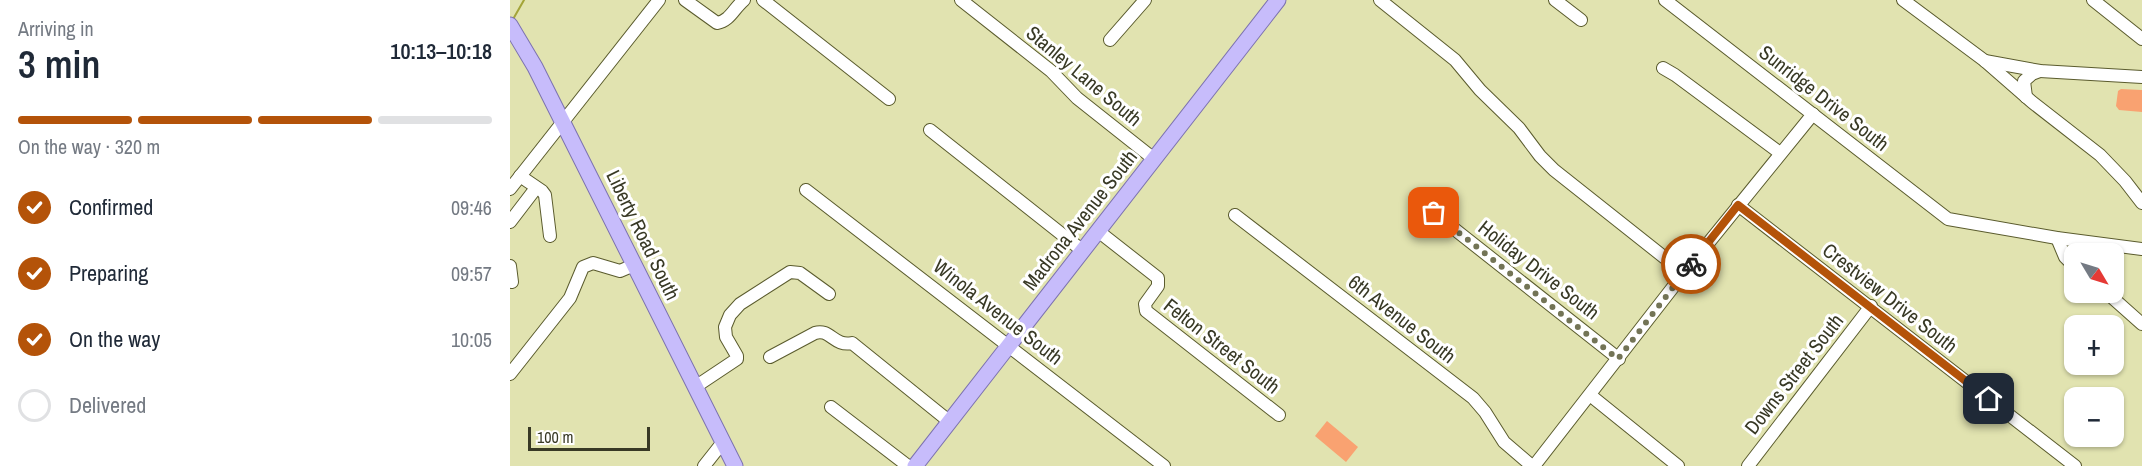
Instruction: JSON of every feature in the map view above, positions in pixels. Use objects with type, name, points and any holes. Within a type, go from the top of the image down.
[{"type":"main road","name":"Madrona Avenue South","points":[[915,466],[1278,0]]},
{"type":"main road","name":"Liberty Road South","points":[[510,25],[536,67],[735,466]]},
{"type":"street","points":[[511,187],[659,0]]},
{"type":"street","points":[[685,0],[717,23],[729,18],[744,0]]},
{"type":"street","points":[[763,0],[889,99]]},
{"type":"street","name":"Stanley Lane South","points":[[961,0],[1052,71],[1077,98],[1154,159]]},
{"type":"street","points":[[1110,40],[1145,0]]},
{"type":"street","points":[[1380,0],[1455,60],[1554,170],[1684,273]]},
{"type":"street","points":[[1555,0],[1581,20]]},
{"type":"street","name":"Sunridge Drive South","points":[[1665,0],[1948,219],[2057,238],[2142,249]]},
{"type":"street","points":[[1903,0],[1984,61],[2100,155],[2142,203]]},
{"type":"street","points":[[2093,0],[2142,39]]},
{"type":"street","points":[[1984,61],[2040,71],[2142,77]]},
{"type":"street","points":[[1663,68],[1780,153]]},
{"type":"street","points":[[2026,97],[2024,81],[2040,71]]},
{"type":"street","points":[[1533,466],[1738,205],[1813,114]]},
{"type":"street","points":[[930,130],[1083,251]]},
{"type":"street","points":[[520,176],[545,195],[550,236]]},
{"type":"street","points":[[510,222],[536,188]]},
{"type":"street","name":"Winola Avenue South","points":[[806,190],[1164,466]]},
{"type":"street","name":"Crestview Drive South","points":[[1738,205],[2075,466]]},
{"type":"street","name":"Holiday Drive South","points":[[1434,213],[1618,359]]},
{"type":"street","name":"6th Avenue South","points":[[1235,215],[1473,399],[1485,412],[1504,442],[1533,466]]},
{"type":"street","name":"Felton Street South","points":[[1098,231],[1158,278],[1158,286],[1145,304],[1146,311],[1279,415]]},
{"type":"street","points":[[2057,238],[2064,255]]},
{"type":"street","points":[[510,374],[570,298],[583,267],[593,262],[620,271],[634,265]]},
{"type":"street","points":[[510,266],[512,282]]},
{"type":"street","points":[[695,387],[737,359],[738,356],[726,337],[725,327],[729,315],[740,304],[790,272],[800,273],[829,294]]},
{"type":"street","points":[[2118,303],[2142,324]]},
{"type":"street","name":"Downs Street South","points":[[1748,466],[1871,306]]},
{"type":"street","points":[[770,357],[820,331],[839,343],[852,343],[950,422]]},
{"type":"street","points":[[1590,395],[1678,466]]},
{"type":"street","points":[[831,407],[908,466]]},
{"type":"street","points":[[704,466],[723,442]]},
{"type":"shaded area","points":[[2121,89],[2142,90],[2142,112],[2119,110],[2116,106],[2118,91]]},
{"type":"shaded area","points":[[1327,421],[1358,447],[1346,462],[1315,436]]},
{"type":"waterway","points":[[512,21],[524,0]]},
{"type":"way so far","points":[[1434,213],[1618,359],[1691,264]]},
{"type":"route","points":[[1691,264],[1738,205],[1989,399]]}]
